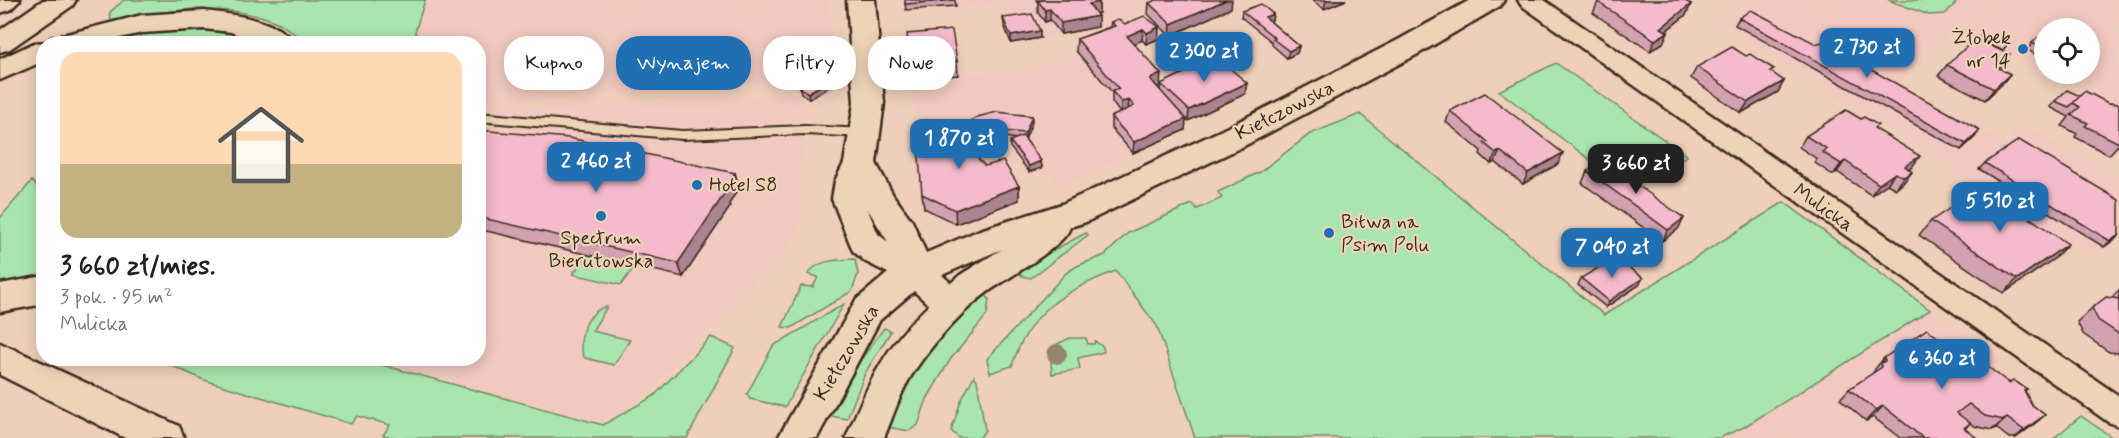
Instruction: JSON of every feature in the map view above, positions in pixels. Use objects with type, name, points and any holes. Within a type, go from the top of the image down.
[{"type":"street","points":[[0,4],[6,0]]},
{"type":"street","points":[[0,43],[62,0]]},
{"type":"street","points":[[861,0],[870,103],[862,148],[851,181],[848,199],[865,242],[878,253],[916,272],[951,304]]},
{"type":"street","name":"Kiełczowska","points":[[797,438],[868,310],[890,289],[916,272],[992,239],[1074,213],[1242,133],[1408,47],[1490,0]]},
{"type":"street","name":"Mulicka","points":[[1529,0],[2119,413]]},
{"type":"street","points":[[90,36],[127,26],[163,21],[195,20],[240,26],[268,36]]},
{"type":"street","points":[[0,70],[36,54]]},
{"type":"street","name":"Kiełczowska","points":[[865,438],[889,380],[917,338],[977,281],[1010,261],[1074,213]]},
{"type":"street","points":[[0,298],[36,291]]},
{"type":"street","points":[[0,358],[165,438]]},
{"type":"lane","points":[[486,118],[682,135],[805,130],[862,148]]},
{"type":"shaded area","points":[[425,0],[829,0],[831,36],[763,36],[763,81],[751,82],[751,36],[616,36],[616,90],[662,90],[486,105],[486,36],[416,36],[415,32]]},
{"type":"shaded area","points":[[905,0],[1155,0],[1123,23],[1011,43],[996,4],[906,10]]},
{"type":"shaded area","points":[[1739,0],[2119,0],[2119,105],[2074,84],[2100,84],[2100,18],[2034,18],[2034,65],[1956,28],[1897,83],[2006,142],[2021,124],[2119,181],[2119,236],[2092,256],[1714,20],[1742,2]]},
{"type":"shaded area","points":[[1106,41],[1133,153],[1060,188],[1025,140],[1004,137],[975,144],[919,149],[912,90],[955,90],[955,75],[1025,71]]},
{"type":"shaded area","points":[[797,93],[808,110],[799,171],[802,224],[775,263],[642,398],[603,421],[392,366],[486,366],[486,107],[700,101]]},
{"type":"shaded area","points":[[1930,310],[2002,360],[1897,438],[1719,438],[1744,427]]},
{"type":"green space","points":[[124,0],[425,0],[415,32],[416,36],[298,36],[279,23],[264,17],[233,11],[193,9],[111,21],[110,12]]},
{"type":"green space","points":[[1888,0],[1959,0],[1945,14],[1929,15]]},
{"type":"green space","points":[[190,27],[233,32],[243,36],[116,36],[117,33]]},
{"type":"green space","points":[[1556,63],[1687,156],[1629,189],[1499,91]]},
{"type":"green space","points":[[1360,114],[1604,315],[1784,202],[1930,310],[1744,427],[1719,438],[1195,438],[1157,326],[1116,271],[1081,286],[1051,305],[1028,331],[1012,366],[990,373],[987,359],[1066,273],[1105,255],[1128,233],[1192,204],[1197,209],[1222,198],[1218,192],[1260,172],[1310,134]]},
{"type":"green space","points":[[32,181],[36,186],[36,278],[0,283],[0,218]]},
{"type":"green space","points":[[1086,233],[1088,235],[1031,278],[1022,276],[1016,270]]},
{"type":"green space","points":[[587,255],[635,266],[621,285],[573,274]]},
{"type":"green space","points":[[855,259],[858,274],[852,291],[791,328],[782,327],[801,286],[813,287],[818,277],[808,274],[812,269],[829,261]]},
{"type":"green space","points":[[984,292],[989,299],[987,315],[950,360],[927,399],[918,425],[909,431],[887,427],[894,407],[924,350]]},
{"type":"green space","points":[[844,304],[785,407],[750,399],[747,394],[773,346]]},
{"type":"green space","points":[[607,307],[592,331],[630,340],[614,365],[585,358],[581,344],[588,320],[599,309]]},
{"type":"green space","points":[[884,328],[891,331],[865,373],[847,419],[831,416],[860,361]]},
{"type":"green space","points":[[711,337],[735,348],[687,438],[396,438],[383,435],[390,425],[357,416],[351,424],[204,380],[173,366],[386,366],[603,425],[654,396]]},
{"type":"green space","points":[[1070,338],[1086,338],[1088,344],[1094,344],[1095,341],[1103,347],[1104,352],[1078,358],[1080,369],[1052,374],[1050,351],[1057,344]]},
{"type":"green space","points":[[974,376],[977,380],[985,430],[980,438],[959,438],[951,431],[961,401]]},
{"type":"green space","points":[[2081,416],[2113,438],[2054,438]]},
{"type":"building","points":[[905,0],[953,0],[905,4]]},
{"type":"building","points":[[1097,0],[1099,2],[1089,4],[1098,16],[1061,23],[1050,9],[1045,10],[1038,1]]},
{"type":"building","points":[[1156,0],[1226,0],[1171,24],[1149,3]]},
{"type":"building","points":[[1601,0],[1683,0],[1691,4],[1661,28],[1668,32],[1655,40],[1598,2]]},
{"type":"building","points":[[1261,4],[1273,14],[1265,17],[1299,46],[1289,51],[1242,11]]},
{"type":"building","points":[[1751,10],[1816,44],[1821,42],[1980,130],[1966,144],[1739,18]]},
{"type":"building","points":[[1032,14],[1040,31],[1011,36],[1003,18]]},
{"type":"building","points":[[1144,16],[1159,27],[1147,33],[1143,29],[1127,36],[1161,74],[1150,79],[1186,119],[1134,142],[1111,117],[1134,106],[1129,100],[1121,102],[1112,91],[1119,89],[1077,39],[1115,26],[1111,22],[1118,19],[1125,24]]},
{"type":"building","points":[[952,30],[953,36],[907,36],[907,34]]},
{"type":"building","points":[[1982,34],[2007,45],[2002,51],[1977,39]]},
{"type":"building","points":[[1976,38],[2010,54],[1997,67],[2010,74],[1994,89],[1947,65]]},
{"type":"building","points":[[1732,47],[1746,56],[1750,54],[1774,69],[1770,71],[1784,81],[1748,102],[1697,67]]},
{"type":"building","points":[[1217,57],[1247,83],[1189,110],[1161,84]]},
{"type":"building","points":[[2067,90],[2080,96],[2069,107],[2055,101]]},
{"type":"building","points":[[2085,91],[2108,103],[2119,104],[2119,143],[2085,126],[2088,123],[2071,115],[2080,107],[2073,103]]},
{"type":"building","points":[[1485,93],[1563,153],[1528,173],[1500,151],[1496,153],[1484,143],[1488,142],[1450,111]]},
{"type":"building","points":[[1846,110],[1878,125],[1874,128],[1920,156],[1905,166],[1912,172],[1904,177],[1895,173],[1879,184],[1845,161],[1841,164],[1822,152],[1827,149],[1806,136]]},
{"type":"building","points":[[997,112],[1032,116],[1025,133],[1003,131],[975,137],[974,130],[965,131],[973,129],[971,121],[977,117]]},
{"type":"building","points":[[974,130],[978,159],[985,166],[1003,161],[1019,186],[955,210],[922,194],[917,135]]},
{"type":"building","name":"Spectrum Bierutowska","points":[[486,131],[569,138],[735,173],[723,192],[725,193],[678,263],[486,219]]},
{"type":"building","points":[[1023,136],[1041,161],[1029,166],[1010,141]]},
{"type":"building","points":[[2019,140],[2119,200],[2119,235],[2110,241],[1985,163]]},
{"type":"building","points":[[1603,161],[1684,218],[1668,230],[1587,171]]},
{"type":"building","points":[[1980,188],[2005,201],[2068,244],[2017,279],[1931,221]]},
{"type":"building","points":[[1615,258],[1643,278],[1609,301],[1581,278]]},
{"type":"building","points":[[2106,297],[2119,299],[2119,334],[2098,320],[2092,308]]},
{"type":"building","points":[[1927,329],[1948,345],[1953,342],[1963,349],[1959,353],[1972,361],[1982,372],[1988,367],[2009,383],[2013,380],[2027,389],[2024,390],[2031,404],[2045,415],[2024,430],[2007,418],[2004,420],[1985,416],[1969,404],[1957,413],[1970,423],[1964,428],[1977,438],[1923,438],[1883,406],[1876,410],[1849,389],[1882,367],[1881,363],[1885,361],[1884,358]]},
{"type":"place","name":"Żłobek nr 14","points":[[2023,49]]},
{"type":"place","name":"Hotel S8","points":[[697,185]]},
{"type":"place","name":"Spectrum Bierutowska","points":[[601,216]]},
{"type":"place","name":"Bitwa na Psim Polu","points":[[1329,233]]}]
